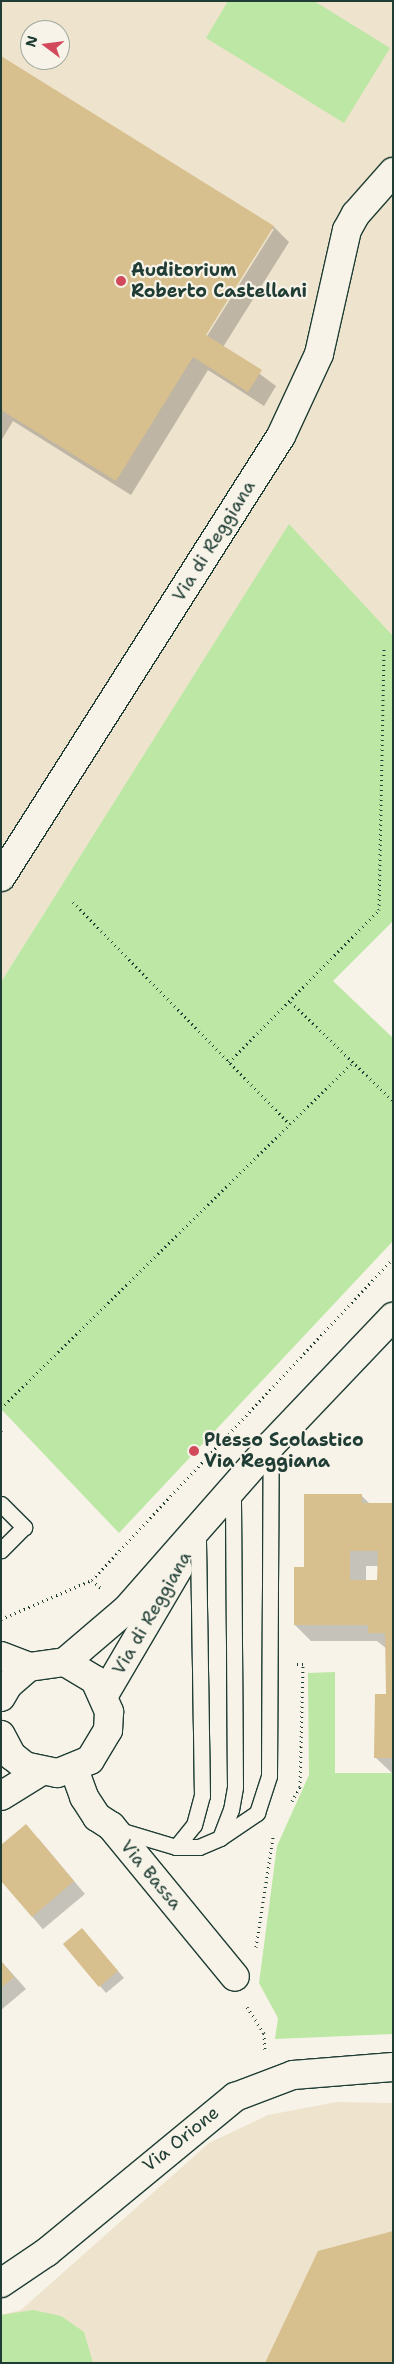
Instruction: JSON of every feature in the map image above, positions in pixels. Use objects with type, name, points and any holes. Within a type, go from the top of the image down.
[{"type":"street","name":"Via di Reggiana","points":[[1,877],[281,436],[319,354],[347,230],[388,185]]},
{"type":"street","name":"Via di Reggiana","points":[[65,1662],[127,1609],[198,1532],[271,1445],[393,1317]]},
{"type":"street","name":"Via di Reggiana","points":[[104,1695],[198,1532]]},
{"type":"street","points":[[1,1656],[29,1667],[65,1662],[95,1680],[104,1695],[108,1730],[90,1760],[74,1769],[40,1772],[1,1796]]},
{"type":"street","points":[[1,1697],[8,1685],[29,1667]]},
{"type":"street","points":[[2,1741],[12,1756],[40,1772]]},
{"type":"street","name":"Via Bassa","points":[[74,1769],[84,1797],[97,1817],[111,1826],[235,1977]]},
{"type":"street","name":"Via Orione","points":[[1,2284],[47,2252],[212,2113],[263,2086],[315,2072],[393,2067]]},
{"type":"lane","points":[[111,1826],[176,1848],[199,1847],[220,1838],[257,1813],[269,1776],[271,1445]]},
{"type":"lane","points":[[220,1838],[235,1787],[233,1489]]},
{"type":"lane","points":[[1,1504],[24,1527],[1,1550]]},
{"type":"lane","points":[[176,1848],[194,1825],[202,1796],[198,1532]]},
{"type":"path","points":[[229,1062],[291,1002],[379,910],[384,647]]},
{"type":"path","points":[[73,902],[290,1124]]},
{"type":"path","points":[[291,1002],[393,1101]]},
{"type":"path","points":[[1,1408],[353,1062]]},
{"type":"path","points":[[1,1619],[92,1580],[393,1258]]},
{"type":"path","points":[[246,2002],[267,2041],[255,2069],[263,2086]]},
{"type":"shaded area","points":[[1,1],[393,1],[393,636],[289,525],[1,982]]},
{"type":"shaded area","points":[[337,2102],[393,2103],[393,2363],[1,2363],[1,2315],[21,2310],[209,2143],[268,2115]]},
{"type":"green space","points":[[228,1],[314,1],[390,48],[344,123],[206,38]]},
{"type":"green space","points":[[289,524],[393,636],[393,921],[333,981],[393,1038],[393,1241],[119,1533],[1,1409],[1,982]]},
{"type":"green space","points":[[335,1672],[335,1773],[393,1773],[393,2034],[275,2039],[278,2018],[259,1983],[277,1846],[309,1775],[308,1673]]},
{"type":"green space","points":[[33,2310],[61,2316],[84,2332],[93,2363],[1,2363],[1,2315]]},
{"type":"building","name":"Auditorium Roberto Castellani","points":[[1,56],[20,68],[20,70],[23,70],[274,226],[206,335],[262,370],[248,392],[193,357],[116,481],[1,410]]},
{"type":"building","points":[[304,1494],[362,1494],[362,1503],[393,1503],[393,1758],[374,1758],[375,1694],[386,1694],[385,1633],[368,1633],[368,1625],[294,1625],[294,1567],[304,1567]],"holes":[[[350,1551],[378,1551],[377,1580],[350,1580]]]},
{"type":"building","points":[[26,1824],[74,1881],[32,1917],[1,1881],[1,1845]]},
{"type":"building","points":[[82,1928],[118,1971],[99,1987],[63,1944]]},
{"type":"building","points":[[1,1961],[14,1977],[1,1988]]},
{"type":"building","points":[[393,2231],[393,2363],[265,2363],[318,2251]]},
{"type":"place","name":"Auditorium Roberto Castellani","points":[[121,281]]},
{"type":"place","name":"Plesso Scolastico Via Reggiana","points":[[194,1451]]}]
